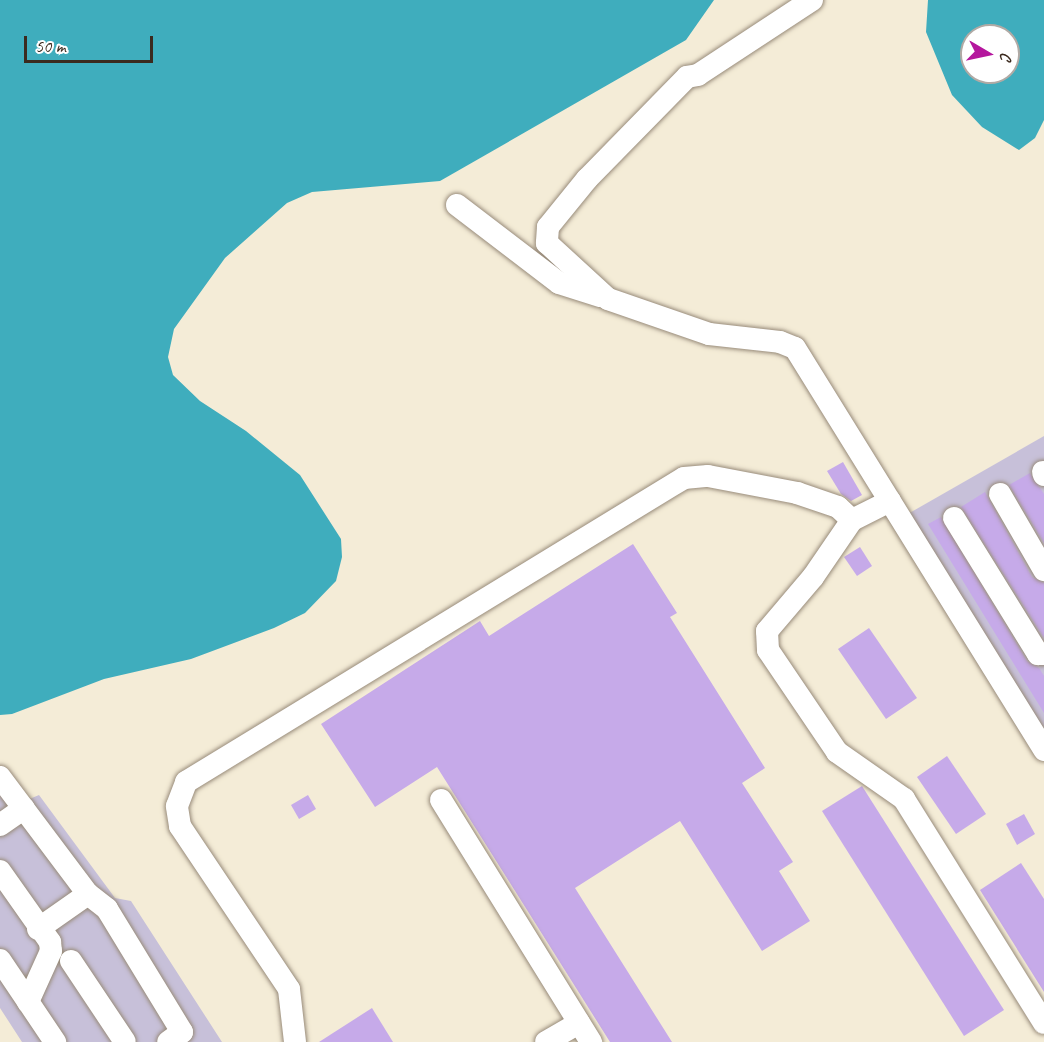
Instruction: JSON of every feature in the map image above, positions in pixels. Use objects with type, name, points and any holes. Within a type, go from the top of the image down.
[{"type":"lane","points":[[608,299],[547,243],[548,227],[588,179],[687,77],[698,75],[812,0]]},
{"type":"lane","points":[[457,205],[559,283],[708,334],[780,342],[795,348],[1044,750]]},
{"type":"lane","points":[[295,1042],[289,989],[180,826],[177,806],[186,782],[684,478],[708,476],[797,493],[838,507],[852,520]]},
{"type":"lane","points":[[1000,494],[1044,570]]},
{"type":"lane","points":[[890,501],[852,520],[813,577],[766,631],[768,650],[837,752],[904,799],[1044,1023]]},
{"type":"lane","points":[[954,518],[1038,654],[1044,654]]},
{"type":"lane","points":[[0,777],[88,894],[106,909],[180,1039]]},
{"type":"lane","points":[[441,800],[591,1042]]},
{"type":"lane","points":[[0,825],[24,808]]},
{"type":"lane","points":[[0,871],[38,929],[50,942],[51,951],[28,1002]]},
{"type":"lane","points":[[38,929],[88,894]]},
{"type":"lane","points":[[0,960],[55,1042]]},
{"type":"lane","points":[[70,961],[125,1042]]},
{"type":"lane","points":[[546,1042],[579,1023]]},
{"type":"shaded area","points":[[1044,436],[1044,750],[906,515]]},
{"type":"shaded area","points":[[0,776],[20,803],[39,795],[115,898],[131,901],[222,1042],[22,1042],[0,1008]]},
{"type":"water","points":[[0,0],[714,0],[686,40],[440,181],[312,192],[287,203],[225,258],[174,329],[168,357],[173,375],[200,401],[246,431],[300,475],[341,539],[342,557],[336,581],[305,613],[274,628],[191,659],[104,679],[12,714],[0,715]]},
{"type":"water","points":[[928,0],[1044,0],[1044,120],[1035,138],[1019,150],[982,127],[952,95],[926,32]]},
{"type":"building","points":[[843,462],[862,495],[851,501],[841,494],[827,471]]},
{"type":"building","points":[[1030,473],[1044,494],[1044,543],[1009,485]]},
{"type":"building","points":[[985,492],[1032,577],[1044,583],[1044,638],[961,507]]},
{"type":"building","points":[[941,517],[1027,661],[1039,668],[1044,676],[1044,713],[928,524]]},
{"type":"building","points":[[633,544],[677,613],[670,617],[765,768],[742,783],[793,862],[779,871],[810,921],[762,951],[680,821],[575,888],[672,1042],[610,1042],[437,767],[375,807],[321,724],[480,621],[489,636]]},
{"type":"building","points":[[860,547],[872,566],[857,576],[844,557]]},
{"type":"building","points":[[869,628],[917,698],[886,719],[838,649]]},
{"type":"building","points":[[947,756],[986,814],[956,834],[917,777]]},
{"type":"building","points":[[862,786],[1004,1010],[964,1036],[822,811]]},
{"type":"building","points":[[308,795],[316,809],[299,819],[291,805]]},
{"type":"building","points":[[1024,814],[1035,834],[1017,845],[1006,824]]},
{"type":"building","points":[[1021,863],[1044,899],[1044,992],[980,890]]},
{"type":"building","points":[[372,1008],[393,1042],[319,1042]]}]
